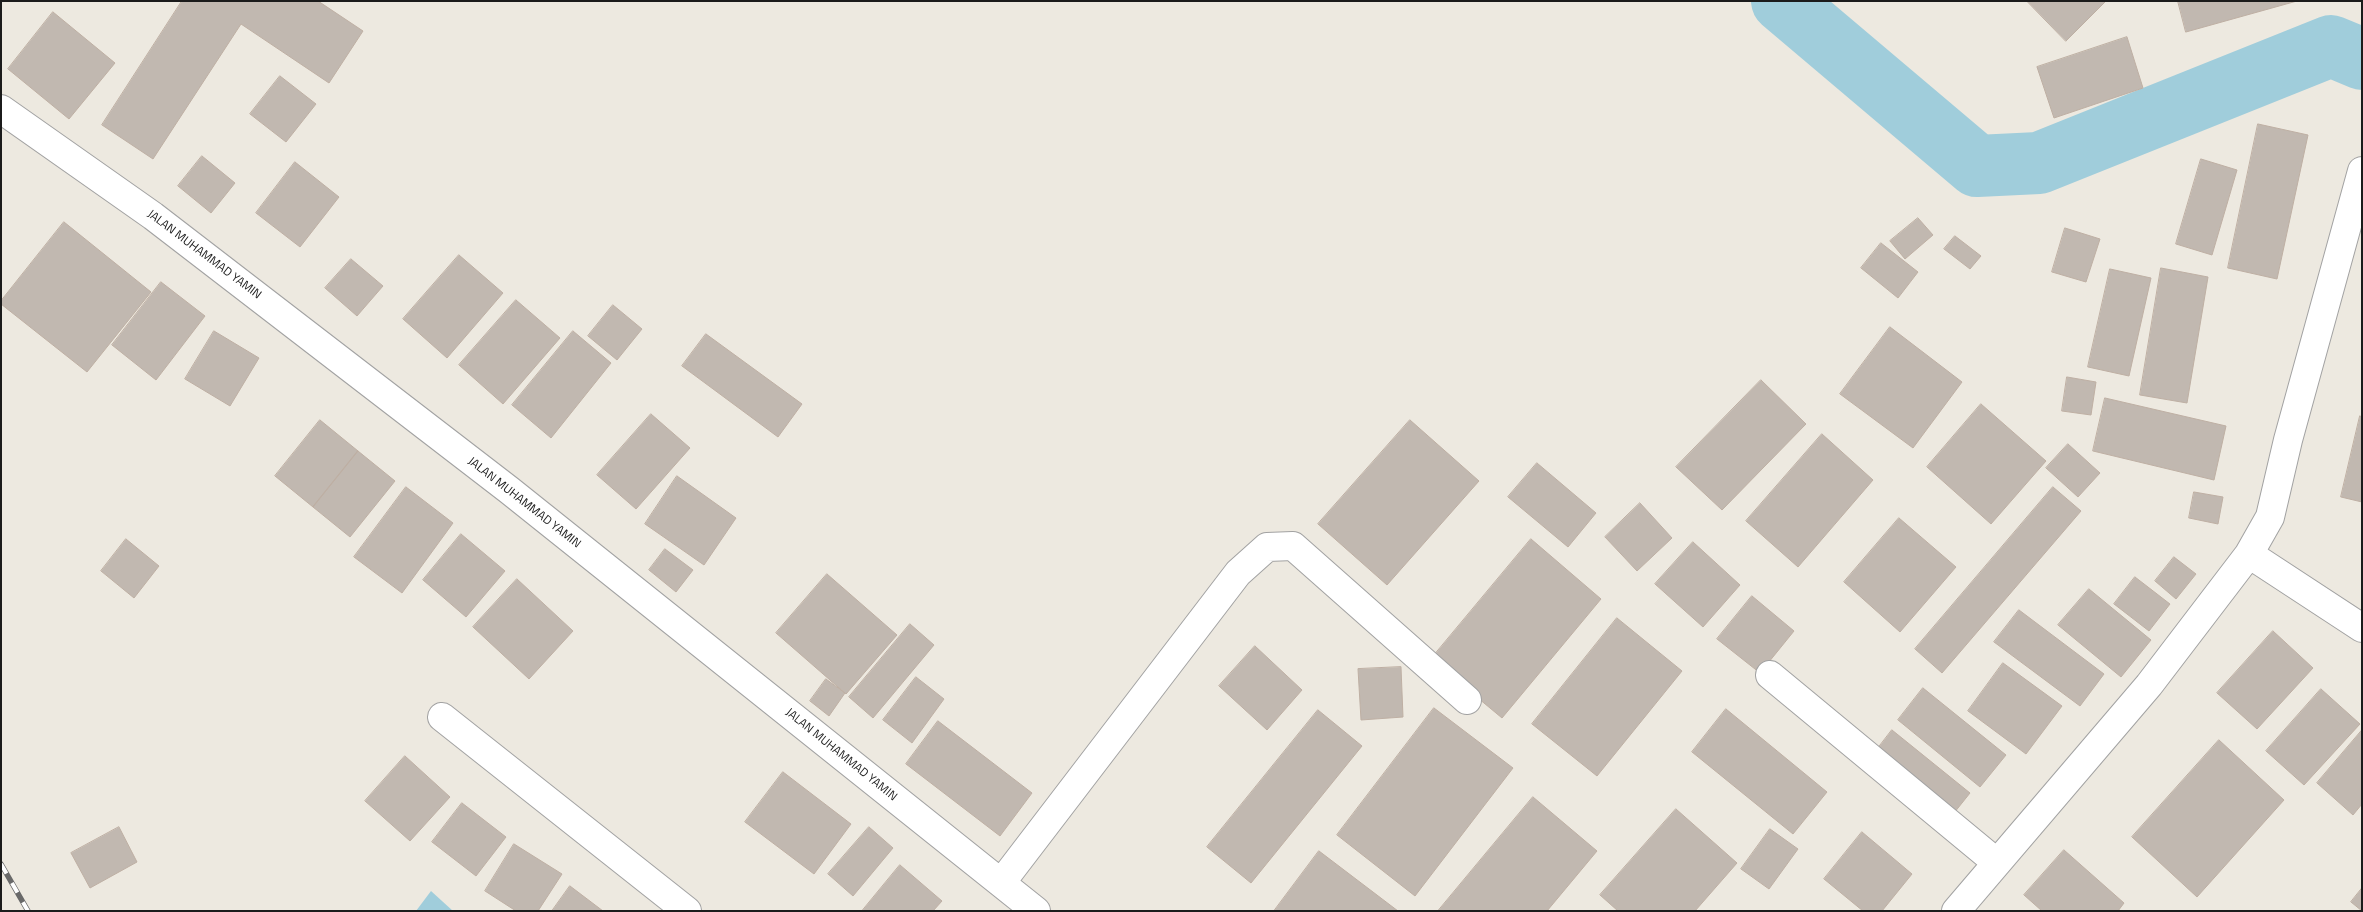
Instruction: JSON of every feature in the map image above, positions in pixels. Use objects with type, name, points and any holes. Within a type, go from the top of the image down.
[{"type":"street","name":"JALAN MUHAMMAD YAMIN","points":[[1,109],[153,216],[493,478],[1036,911]]},
{"type":"street","points":[[1956,911],[1996,862],[2149,686],[2249,554],[2270,517],[2288,440],[2362,171]]},
{"type":"street","points":[[1001,884],[1238,573],[1267,547],[1293,546],[1467,700]]},
{"type":"street","points":[[2249,554],[2362,628]]},
{"type":"street","points":[[1770,675],[1996,862]]},
{"type":"street","points":[[442,717],[687,911]]},
{"type":"water","points":[[431,891],[453,911],[416,911]]},
{"type":"building","points":[[182,1],[318,1],[363,31],[329,83],[241,24],[153,159],[102,125]]},
{"type":"building","points":[[2027,1],[2106,1],[2066,41]]},
{"type":"building","points":[[2178,1],[2297,1],[2186,32]]},
{"type":"building","points":[[53,12],[115,63],[69,119],[8,69]]},
{"type":"building","points":[[2127,37],[2143,88],[2054,118],[2037,67]]},
{"type":"building","points":[[280,76],[316,104],[286,142],[250,114]]},
{"type":"building","points":[[2258,124],[2308,135],[2277,279],[2228,268]]},
{"type":"building","points":[[202,156],[235,183],[211,213],[178,186]]},
{"type":"building","points":[[2201,159],[2237,170],[2212,255],[2176,244]]},
{"type":"building","points":[[295,162],[339,197],[300,247],[256,213]]},
{"type":"building","points":[[1918,218],[1933,235],[1905,259],[1890,241]]},
{"type":"building","points":[[64,222],[151,292],[87,372],[1,304],[1,301]]},
{"type":"building","points":[[2065,228],[2100,239],[2086,282],[2052,272]]},
{"type":"building","points":[[1955,236],[1981,256],[1970,269],[1944,249]]},
{"type":"building","points":[[1881,243],[1918,272],[1898,298],[1861,268]]},
{"type":"building","points":[[459,255],[503,293],[447,358],[403,319]]},
{"type":"building","points":[[351,259],[383,286],[357,316],[325,288]]},
{"type":"building","points":[[2161,268],[2208,277],[2187,403],[2140,395]]},
{"type":"building","points":[[2110,269],[2151,278],[2129,376],[2088,367]]},
{"type":"building","points":[[161,282],[205,316],[156,380],[112,345]]},
{"type":"building","points":[[516,300],[560,338],[503,404],[459,365]]},
{"type":"building","points":[[613,305],[642,329],[617,360],[588,336]]},
{"type":"building","points":[[1890,327],[1962,382],[1913,448],[1840,394]]},
{"type":"building","points":[[214,331],[259,358],[230,406],[185,379]]},
{"type":"building","points":[[573,331],[611,363],[551,438],[512,405]]},
{"type":"building","points":[[706,334],[802,404],[778,437],[682,366]]},
{"type":"building","points":[[2067,377],[2096,382],[2091,415],[2062,411]]},
{"type":"building","points":[[1761,380],[1806,424],[1722,510],[1676,467]]},
{"type":"building","points":[[2105,398],[2226,426],[2214,480],[2093,451]]},
{"type":"building","points":[[1981,404],[2046,461],[1991,524],[1927,467]]},
{"type":"building","points":[[651,414],[690,448],[636,509],[597,475]]},
{"type":"building","points":[[2360,416],[2362,417],[2362,502],[2341,497]]},
{"type":"building","points":[[320,420],[358,451],[313,507],[275,476]]},
{"type":"building","points":[[1410,420],[1479,481],[1387,585],[1318,524]]},
{"type":"building","points":[[1822,434],[1873,480],[1798,567],[1746,521]]},
{"type":"building","points":[[2068,444],[2100,473],[2078,497],[2046,468]]},
{"type":"building","points":[[358,451],[395,481],[350,537],[313,507]]},
{"type":"building","points":[[1537,463],[1596,513],[1568,547],[1508,497]]},
{"type":"building","points":[[677,476],[736,518],[704,565],[645,524]]},
{"type":"building","points":[[406,487],[453,523],[402,593],[354,557]]},
{"type":"building","points":[[2053,487],[2081,511],[1942,673],[1915,649]]},
{"type":"building","points":[[2194,492],[2223,497],[2218,524],[2189,518]]},
{"type":"building","points":[[1640,503],[1672,538],[1637,571],[1605,537]]},
{"type":"building","points":[[1899,518],[1956,567],[1900,632],[1844,582]]},
{"type":"building","points":[[461,534],[505,571],[466,617],[423,580]]},
{"type":"building","points":[[126,539],[159,566],[134,598],[101,571]]},
{"type":"building","points":[[1531,539],[1601,599],[1502,718],[1431,659]]},
{"type":"building","points":[[1693,542],[1740,585],[1703,627],[1655,584]]},
{"type":"building","points":[[665,549],[693,570],[676,592],[649,570]]},
{"type":"building","points":[[2174,557],[2196,574],[2176,599],[2155,581]]},
{"type":"building","points":[[827,574],[897,635],[846,694],[776,633]]},
{"type":"building","points":[[2135,577],[2170,604],[2149,631],[2114,604]]},
{"type":"building","points":[[517,579],[573,631],[529,679],[473,627]]},
{"type":"building","points":[[2089,589],[2151,640],[2121,677],[2058,625]]},
{"type":"building","points":[[1752,596],[1794,631],[1760,673],[1717,639]]},
{"type":"building","points":[[2019,610],[2104,674],[2080,706],[1994,642]]},
{"type":"building","points":[[1617,618],[1682,671],[1597,776],[1532,724]]},
{"type":"building","points":[[910,624],[934,645],[873,718],[849,697]]},
{"type":"building","points":[[2273,631],[2313,668],[2257,729],[2217,693]]},
{"type":"building","points":[[1255,646],[1302,690],[1267,730],[1219,686]]},
{"type":"building","points":[[2003,663],[2062,706],[2026,754],[1968,711]]},
{"type":"building","points":[[1401,667],[1403,717],[1361,720],[1358,669]]},
{"type":"building","points":[[916,677],[944,699],[912,743],[883,720]]},
{"type":"building","points":[[826,679],[845,693],[829,716],[810,701]]},
{"type":"building","points":[[1923,688],[2006,755],[1980,787],[1898,720]]},
{"type":"building","points":[[2321,689],[2360,724],[2304,785],[2266,751]]},
{"type":"building","points":[[1434,708],[1513,768],[1415,896],[1337,835]]},
{"type":"building","points":[[1726,709],[1827,792],[1793,834],[1692,752]]},
{"type":"building","points":[[1318,710],[1362,746],[1251,883],[1207,847]]},
{"type":"building","points":[[938,721],[1032,793],[1000,836],[906,764]]},
{"type":"building","points":[[1892,730],[1970,793],[1950,818],[1872,756]]},
{"type":"building","points":[[2362,730],[2362,804],[2353,815],[2317,783]]},
{"type":"building","points":[[2219,740],[2284,800],[2197,897],[2132,837]]},
{"type":"building","points":[[405,756],[450,797],[410,841],[365,801]]},
{"type":"building","points":[[783,772],[851,824],[814,874],[745,822]]},
{"type":"building","points":[[1533,797],[1597,851],[1547,911],[1438,911]]},
{"type":"building","points":[[462,803],[506,837],[476,876],[432,842]]},
{"type":"building","points":[[1676,809],[1737,863],[1695,911],[1618,911],[1600,895]]},
{"type":"building","points":[[119,827],[137,862],[90,888],[71,853]]},
{"type":"building","points":[[869,827],[893,848],[853,896],[828,874]]},
{"type":"building","points":[[1770,829],[1798,849],[1769,889],[1741,869]]},
{"type":"building","points":[[1862,832],[1912,874],[1882,911],[1863,911],[1824,879]]},
{"type":"building","points":[[514,844],[562,874],[538,911],[516,911],[485,891]]},
{"type":"building","points":[[2064,850],[2124,903],[2118,911],[2042,911],[2024,895]]},
{"type":"building","points":[[1319,851],[1398,911],[1274,911]]},
{"type":"building","points":[[900,865],[942,901],[933,911],[862,911]]},
{"type":"building","points":[[570,886],[603,911],[552,911]]},
{"type":"building","points":[[2362,888],[2362,911],[2351,902]]},
{"type":"waterway","points":[[1782,1],[1977,166],[2039,163],[2331,46],[2362,59]]},
{"type":"railway","points":[[1,864],[28,911]]}]
